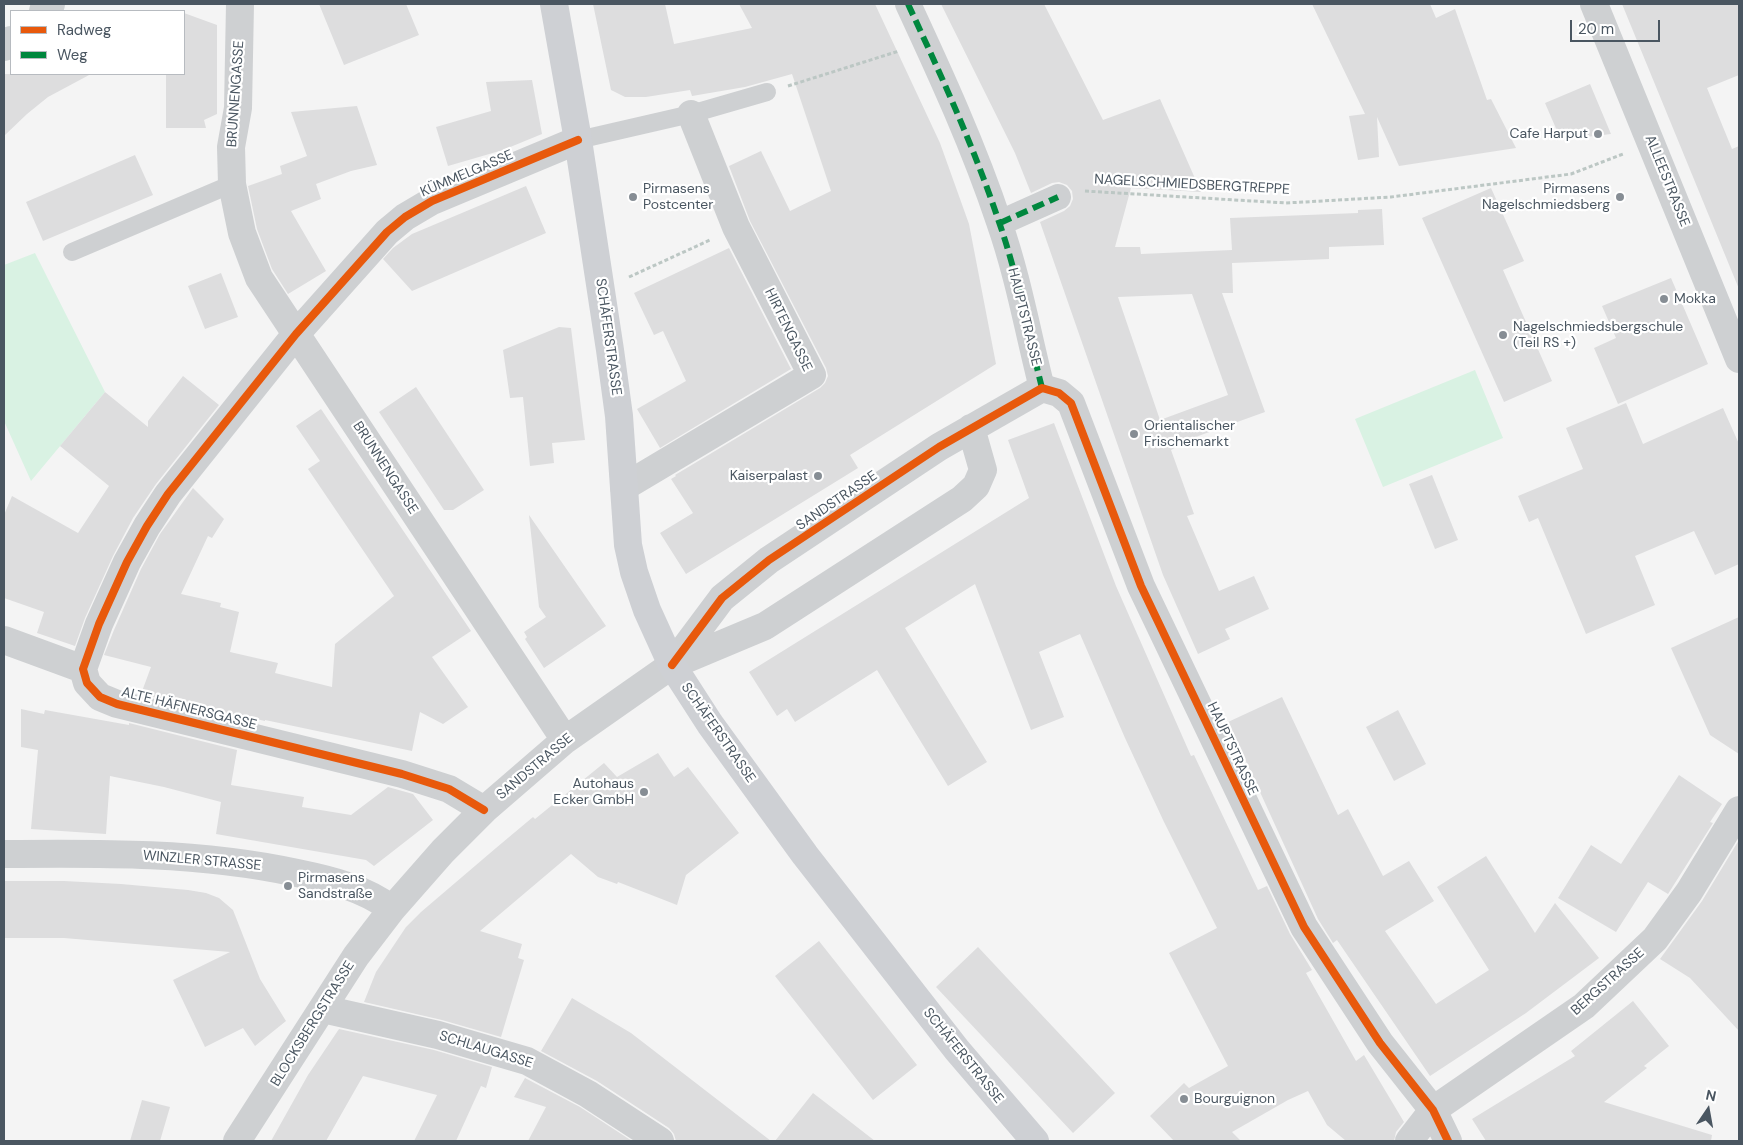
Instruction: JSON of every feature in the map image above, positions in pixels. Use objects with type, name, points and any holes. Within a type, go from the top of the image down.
[{"type":"main road","name":"SCHÄFERSTRASSE","points":[[554,4],[602,290],[619,416],[628,545],[634,572],[647,610],[672,665],[710,724],[805,855],[956,1050],[1035,1141]]},
{"type":"street","name":"BRUNNENGASSE","points":[[240,4],[238,108],[231,147],[232,184],[242,233],[259,278],[565,740]]},
{"type":"street","name":"HAUPTSTRASSE","points":[[908,4],[969,139],[1000,223],[1042,388],[1059,393],[1072,404],[1141,586],[1304,927],[1380,1043],[1432,1110],[1448,1141]]},
{"type":"street","name":"ALLEESTRASSE","points":[[1594,4],[1739,359]]},
{"type":"street","name":"HIRTENGASSE","points":[[624,486],[812,375],[736,228],[691,114]]},
{"type":"street","name":"KÜMMELGASSE","points":[[296,334],[386,232],[404,216],[432,201],[578,140]]},
{"type":"street","points":[[1000,223],[1058,197]]},
{"type":"street","points":[[4,640],[83,669],[99,624],[127,562],[147,526],[168,494],[296,334]]},
{"type":"street","name":"SANDSTRASSE","points":[[672,665],[722,598],[769,560],[971,428],[1042,388]]},
{"type":"street","name":"SANDSTRASSE","points":[[392,909],[443,851],[484,810],[565,740],[672,665],[765,626],[962,499],[976,486],[983,470],[971,428]]},
{"type":"street","name":"ALTE HÄFNERSGASSE","points":[[83,669],[87,683],[100,697],[116,704],[402,774],[449,790],[484,810]]},
{"type":"street","name":"BERGSTRASSE","points":[[1409,1141],[1432,1110],[1584,1006],[1655,939],[1689,892],[1739,810]]},
{"type":"street","name":"WINZLER STRASSE","points":[[4,854],[90,854],[159,857],[278,869],[328,879],[368,893],[392,909]]},
{"type":"street","name":"BLOCKSBERGSTRASSE","points":[[237,1141],[356,956],[392,909]]},
{"type":"street","name":"SCHLAUGASSE","points":[[323,1009],[438,1035],[528,1061],[588,1094],[660,1141]]},
{"type":"lane","points":[[578,140],[691,114],[767,92]]},
{"type":"lane","points":[[72,252],[232,184]]},
{"type":"path","points":[[796,84],[901,51]]},
{"type":"path","points":[[602,290],[736,228]]},
{"type":"green space","points":[[35,253],[105,392],[31,481],[4,421],[4,265]]},
{"type":"green space","points":[[1475,370],[1503,438],[1383,487],[1355,419]]},
{"type":"building","points":[[319,4],[406,4],[419,35],[344,65]]},
{"type":"building","points":[[593,4],[665,4],[674,44],[752,28],[739,4],[875,4],[940,143],[969,224],[996,364],[850,455],[858,468],[686,574],[660,533],[693,513],[671,479],[820,388],[828,376],[826,368],[750,221],[729,166],[761,151],[790,211],[831,191],[792,74],[745,87],[692,96],[690,90],[646,97],[625,97],[611,90]]},
{"type":"building","points":[[941,4],[1044,4],[1103,120],[1160,99],[1201,192],[1131,188],[1115,247],[1140,247],[1141,254],[1232,250],[1230,218],[1358,213],[1358,210],[1382,209],[1384,245],[1329,247],[1329,259],[1232,263],[1233,293],[1222,293],[1265,412],[1190,439],[1171,450],[1194,514],[1187,516],[1219,591],[1254,576],[1269,609],[1225,629],[1230,639],[1198,654],[1163,575],[1040,222],[1064,211],[1070,206],[1073,199],[1072,191],[1067,185],[1059,182],[1052,183],[1031,193],[1015,153]],"holes":[[[1192,294],[1228,395],[1160,420],[1118,297]]]},
{"type":"building","points":[[1312,4],[1430,4],[1436,18],[1455,9],[1487,100],[1491,99],[1516,148],[1399,166],[1377,117],[1379,157],[1358,160],[1349,116],[1365,114]]},
{"type":"building","points":[[1622,4],[1739,4],[1739,75],[1707,88],[1732,149],[1739,146],[1739,289]]},
{"type":"building","points":[[185,13],[217,25],[217,114],[204,120],[206,128],[166,128],[166,75],[185,75]]},
{"type":"building","points":[[4,74],[89,75],[48,97],[4,136]]},
{"type":"building","points":[[532,80],[542,134],[503,150],[448,166],[436,127],[491,111],[486,82]]},
{"type":"building","points":[[1590,84],[1611,134],[1561,140],[1545,103]]},
{"type":"building","points":[[357,106],[377,165],[351,171],[316,184],[321,199],[291,211],[326,271],[288,294],[272,269],[257,229],[248,186],[282,174],[280,166],[307,156],[291,112]]},
{"type":"building","points":[[135,155],[153,195],[43,241],[26,202]]},
{"type":"building","points":[[526,186],[546,233],[412,291],[383,259],[393,248],[412,234]]},
{"type":"building","name":"Nagelschmiedsbergschule (Teil RS +)","points":[[1491,188],[1524,261],[1503,270],[1552,381],[1504,402],[1422,218]]},
{"type":"building","points":[[729,248],[791,369],[660,448],[637,409],[686,381],[663,331],[654,335],[634,293]]},
{"type":"building","points":[[221,273],[238,317],[205,329],[188,286]]},
{"type":"building","points":[[1671,278],[1708,364],[1618,404],[1594,348],[1616,338],[1602,306]]},
{"type":"building","points":[[559,327],[571,328],[585,440],[552,443],[554,463],[530,466],[523,397],[510,398],[503,350]]},
{"type":"building","points":[[183,376],[219,405],[156,484],[133,518],[113,556],[85,618],[75,646],[37,633],[44,612],[4,598],[4,515],[12,496],[78,533],[109,486],[60,446],[105,392],[148,427],[148,421]]},
{"type":"building","points":[[416,387],[484,490],[453,510],[444,510],[379,412]]},
{"type":"building","points":[[1626,403],[1643,444],[1723,408],[1739,444],[1739,564],[1715,575],[1694,531],[1635,556],[1655,605],[1586,634],[1538,518],[1529,522],[1518,496],[1583,469],[1566,428]]},
{"type":"building","points":[[321,409],[471,631],[432,657],[468,707],[443,724],[420,712],[412,751],[265,720],[243,716],[243,719],[141,694],[151,667],[104,655],[141,569],[160,534],[193,488],[224,519],[212,538],[208,536],[181,594],[221,603],[220,607],[239,612],[230,652],[278,663],[275,673],[332,687],[335,644],[394,596],[308,469],[320,461],[296,426]]},
{"type":"building","points":[[1054,423],[1116,586],[1191,756],[1194,755],[1258,890],[1267,886],[1290,934],[1312,970],[1306,973],[1356,1061],[1364,1055],[1404,1122],[1396,1132],[1394,1141],[1346,1141],[1327,1125],[1308,1091],[1288,1100],[1232,1132],[1241,1141],[1174,1141],[1150,1116],[1184,1083],[1189,1088],[1228,1066],[1169,953],[1217,928],[1164,822],[1080,634],[1039,652],[1064,717],[1031,730],[975,584],[905,628],[987,762],[948,786],[877,670],[795,722],[787,709],[777,716],[749,672],[1029,498],[1008,440]]},
{"type":"building","points":[[1432,475],[1458,540],[1435,549],[1409,484]]},
{"type":"building","points":[[529,515],[606,626],[544,668],[525,639],[527,637],[524,632],[546,617],[539,607]]},
{"type":"building","points":[[1739,617],[1739,754],[1710,735],[1671,648]]},
{"type":"building","points":[[1282,697],[1338,815],[1348,809],[1383,876],[1409,861],[1434,901],[1385,931],[1436,1004],[1489,970],[1437,887],[1486,856],[1535,933],[1555,903],[1599,958],[1526,1013],[1430,1076],[1337,940],[1333,943],[1318,919],[1228,722]]},
{"type":"building","points":[[21,709],[44,714],[45,710],[129,725],[129,723],[237,750],[231,785],[304,797],[302,807],[351,815],[388,787],[413,794],[433,820],[374,866],[366,860],[216,834],[221,802],[164,787],[110,776],[106,834],[31,829],[38,750],[21,747]]},
{"type":"building","points":[[1398,710],[1426,764],[1394,781],[1366,727]]},
{"type":"building","points":[[658,753],[674,777],[688,767],[739,833],[686,875],[677,905],[618,882],[617,884],[598,877],[571,854],[480,931],[522,944],[518,958],[524,960],[501,1037],[442,1020],[364,1002],[376,972],[406,927],[496,848],[604,763],[617,777]]},
{"type":"building","points":[[1679,775],[1722,804],[1710,822],[1713,823],[1668,894],[1648,882],[1616,932],[1558,898],[1591,845],[1621,864]]},
{"type":"building","points":[[1739,840],[1739,1031],[1690,978],[1660,959],[1702,901]]},
{"type":"building","points":[[4,881],[64,881],[121,884],[188,890],[206,893],[219,898],[233,910],[260,979],[286,1021],[255,1046],[243,1028],[205,1047],[173,980],[230,952],[64,938],[4,938]]},
{"type":"building","points":[[819,941],[917,1065],[873,1100],[775,976]]},
{"type":"building","points":[[978,947],[1115,1093],[1073,1133],[936,987]]},
{"type":"building","points":[[572,998],[631,1033],[771,1141],[676,1141],[674,1134],[669,1128],[597,1081],[541,1051]]},
{"type":"building","points":[[1633,1001],[1669,1046],[1644,1066],[1647,1068],[1604,1102],[1712,1135],[1711,1141],[1486,1141],[1472,1119],[1575,1056],[1571,1051]]},
{"type":"building","points":[[339,1029],[434,1050],[492,1067],[486,1088],[481,1086],[456,1141],[414,1141],[437,1095],[363,1076],[326,1141],[271,1141],[308,1075]]},
{"type":"building","points":[[525,1078],[580,1107],[632,1141],[528,1141],[546,1107],[514,1097]]},
{"type":"building","points":[[813,1093],[848,1120],[875,1141],[775,1141]]},
{"type":"building","points":[[142,1100],[170,1107],[160,1141],[130,1141]]},
{"type":"marked path","points":[[908,4],[933,57],[979,166],[1006,242],[1042,388]]},
{"type":"marked path","points":[[1000,223],[1058,197]]},
{"type":"cycle path","points":[[484,810],[449,789],[402,774],[117,704],[100,697],[87,683],[83,669],[99,624],[127,562],[168,494],[296,334],[387,232],[405,217],[432,201],[578,140]]},
{"type":"cycle path","points":[[672,665],[722,598],[769,560],[939,447],[1042,388],[1059,393],[1071,403],[1141,586],[1304,927],[1380,1043],[1433,1110],[1448,1141]]},
{"type":"place","name":"Cafe Harput","points":[[1598,134]]},
{"type":"place","name":"Pirmasens Postcenter","points":[[633,197]]},
{"type":"place","name":"Pirmasens Nagelschmiedsberg","points":[[1620,197]]},
{"type":"place","name":"Mokka","points":[[1664,299]]},
{"type":"place","name":"Nagelschmiedsbergschule (Teil RS +)","points":[[1503,335]]},
{"type":"place","name":"Orientalischer Frischemarkt","points":[[1134,434]]},
{"type":"place","name":"Kaiserpalast","points":[[818,476]]},
{"type":"place","name":"Autohaus Ecker GmbH","points":[[644,792]]},
{"type":"place","name":"Pirmasens Sandstraße","points":[[288,886]]},
{"type":"place","name":"Bourguignon","points":[[1184,1099]]}]
